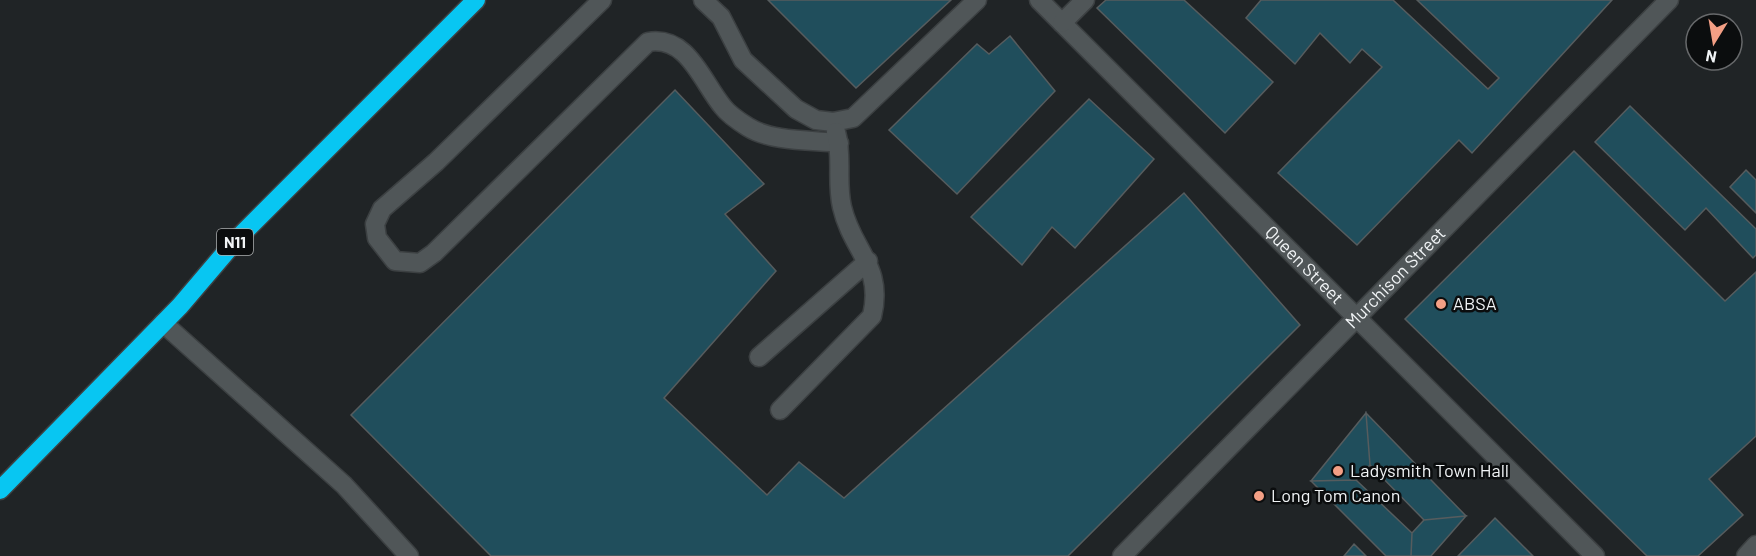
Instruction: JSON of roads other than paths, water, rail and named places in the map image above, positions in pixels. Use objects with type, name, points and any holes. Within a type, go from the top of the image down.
[{"type":"highway","name":"N11","points":[[0,490],[163,323],[237,239],[476,0]]},
{"type":"street","points":[[602,0],[436,162],[382,209],[375,224],[377,238],[395,261],[420,263],[434,253],[648,42],[660,40],[672,43],[688,55],[724,109],[750,129],[774,136],[839,143]]},
{"type":"street","points":[[704,0],[721,16],[743,60],[796,109],[816,120],[833,122],[853,118],[977,0]]},
{"type":"street","name":"Queen Street","points":[[1039,0],[1595,556]]},
{"type":"street","points":[[1062,23],[1085,0]]},
{"type":"street","name":"Murchison Street","points":[[1122,556],[1669,0]]},
{"type":"street","points":[[780,410],[872,316],[876,297],[874,279],[852,234],[842,206],[839,143],[833,122]]},
{"type":"street","points":[[759,357],[867,261]]},
{"type":"street","points":[[163,323],[344,485],[410,556]]},
{"type":"street","points":[[1746,556],[1756,545]]},
{"type":"place","name":"ABSA","points":[[1441,304]]},
{"type":"place","name":"Ladysmith Town Hall","points":[[1338,471]]},
{"type":"place","name":"Long Tom Canon","points":[[1259,496]]}]
